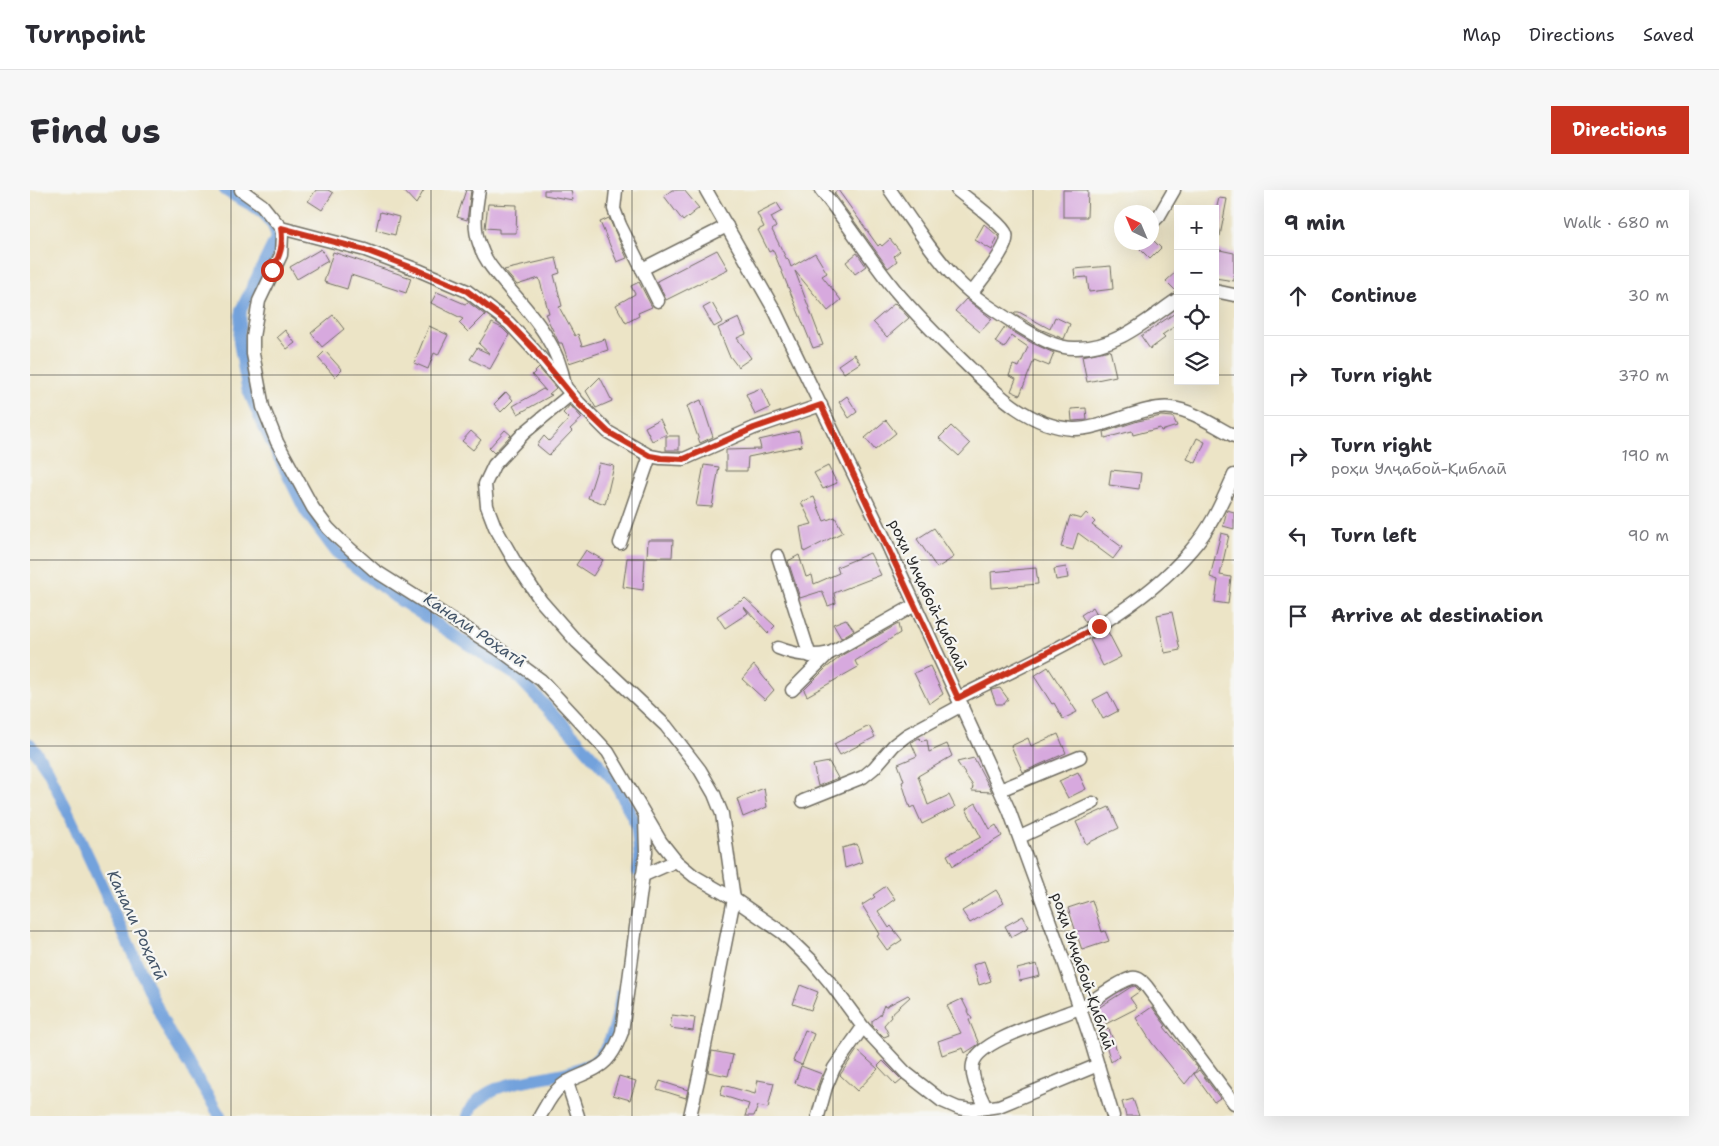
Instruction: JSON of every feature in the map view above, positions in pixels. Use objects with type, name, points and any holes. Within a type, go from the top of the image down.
[{"type":"street","points":[[241,190],[262,206],[281,228],[283,245],[281,255],[259,301],[253,337],[253,354],[263,407],[277,442],[313,508],[328,528],[374,570],[500,650],[541,680],[608,752],[667,850],[676,861],[694,876],[734,899],[783,933],[812,961],[832,984],[863,1028],[906,1072],[942,1101],[958,1108],[972,1110],[986,1108],[1002,1111],[1098,1065]]},
{"type":"street","points":[[480,190],[476,226],[478,242],[487,263],[545,332],[557,354],[568,390]]},
{"type":"street","points":[[616,190],[614,209],[617,217],[658,301]]},
{"type":"street","name":"роҳи Улҷабой-Қиблаӣ","points":[[706,190],[775,311],[915,605],[1000,790],[1020,837],[1079,1008],[1113,1116]]},
{"type":"street","points":[[821,190],[872,260],[921,321],[991,388],[1016,408],[1046,423],[1074,429],[1159,408],[1171,407],[1186,412],[1234,436]]},
{"type":"street","points":[[890,190],[945,267],[972,293],[1038,338],[1061,346],[1077,348],[1100,344],[1125,335],[1174,302]]},
{"type":"street","points":[[957,190],[997,223],[1007,234],[1001,252],[972,293]]},
{"type":"street","points":[[1159,216],[1174,190]]},
{"type":"street","points":[[642,269],[727,226]]},
{"type":"street","points":[[281,228],[365,250],[467,291],[509,323],[593,419],[608,432],[650,456],[684,459],[754,428],[821,405]]},
{"type":"street","points":[[1219,292],[1234,295]]},
{"type":"street","points":[[568,390],[494,465],[486,484],[487,506],[495,527],[514,562],[541,601],[577,642],[666,726],[700,770],[714,794],[722,814],[734,899],[690,1116]]},
{"type":"street","points":[[620,543],[650,456]]},
{"type":"street","points":[[803,802],[863,777],[874,768],[894,745],[907,735],[960,702],[1099,626],[1145,593],[1192,550],[1219,509],[1234,475]]},
{"type":"street","points":[[778,556],[810,656]]},
{"type":"street","points":[[792,690],[830,652],[915,605]]},
{"type":"street","points":[[778,648],[801,656],[830,652]]},
{"type":"street","points":[[1000,790],[1080,757]]},
{"type":"street","points":[[1020,837],[1093,803]]},
{"type":"street","points":[[540,1116],[559,1088],[567,1082],[599,1067],[607,1061],[618,1044],[626,1016],[634,932],[646,852],[645,814]]},
{"type":"street","points":[[642,876],[676,861]]},
{"type":"street","points":[[986,1108],[973,1073],[973,1065],[980,1053],[1000,1040],[1079,1008],[1130,979],[1140,979],[1148,987],[1234,1103]]},
{"type":"street","points":[[818,1116],[826,1087],[834,1068],[863,1028]]},
{"type":"street","points":[[567,1082],[578,1116]]},
{"type":"building","points":[[316,190],[328,190],[333,193],[322,210],[308,201]]},
{"type":"building","points":[[403,190],[424,190],[416,204]]},
{"type":"building","points":[[466,190],[471,190],[467,220],[457,217]]},
{"type":"building","points":[[544,190],[571,190],[573,200],[544,195]]},
{"type":"building","points":[[672,190],[684,190],[699,208],[683,221],[664,196]]},
{"type":"building","points":[[838,190],[878,246],[880,244],[882,246],[890,239],[900,251],[894,256],[897,261],[888,268],[834,193]]},
{"type":"building","points":[[1063,190],[1088,190],[1087,217],[1063,217]]},
{"type":"building","points":[[1219,198],[1227,199],[1220,236],[1219,205],[1217,205]]},
{"type":"building","points":[[777,203],[782,211],[771,217],[776,227],[772,230],[791,267],[815,253],[827,273],[822,276],[841,300],[828,311],[795,271],[823,345],[813,348],[773,250],[769,252],[758,230],[764,227],[757,213]]},
{"type":"building","points":[[488,204],[517,205],[516,233],[499,233],[499,229],[485,228]]},
{"type":"building","points":[[380,212],[399,217],[395,235],[376,230]]},
{"type":"building","points":[[609,218],[627,258],[617,262],[600,222]]},
{"type":"building","points":[[984,224],[998,236],[992,250],[975,240]]},
{"type":"building","points":[[321,249],[328,261],[297,279],[290,267]]},
{"type":"building","points":[[717,250],[728,269],[666,300],[657,281]]},
{"type":"building","points":[[1141,250],[1159,250],[1150,259]]},
{"type":"building","points":[[1219,250],[1234,253],[1234,281],[1219,279]]},
{"type":"building","points":[[333,252],[411,278],[406,293],[351,275],[347,289],[324,282]]},
{"type":"building","points":[[857,253],[866,266],[855,274],[846,262]]},
{"type":"building","points":[[556,258],[560,273],[554,275],[562,306],[559,307],[575,336],[578,334],[582,346],[605,339],[608,350],[569,363],[562,343],[559,343],[545,314],[549,313],[539,278],[517,285],[504,270]]},
{"type":"building","points":[[1111,266],[1113,289],[1089,292],[1087,277],[1075,278],[1074,269]]},
{"type":"building","points":[[1174,274],[1174,289],[1166,281]]},
{"type":"building","points":[[639,282],[652,307],[638,313],[639,316],[626,323],[616,305],[635,294],[631,286]]},
{"type":"building","points":[[437,292],[465,304],[468,302],[485,315],[468,332],[459,323],[463,319],[431,303]]},
{"type":"building","points":[[966,299],[992,319],[980,332],[955,311]]},
{"type":"building","points":[[712,303],[723,322],[714,327],[703,308]]},
{"type":"building","points":[[895,303],[909,318],[887,337],[873,322]]},
{"type":"building","points":[[1015,312],[1019,312],[1050,329],[1055,317],[1070,324],[1064,339],[1040,329]]},
{"type":"building","points":[[1174,314],[1174,327],[1162,335],[1165,338],[1150,349],[1141,336]]},
{"type":"building","points":[[333,315],[344,329],[322,347],[311,333]]},
{"type":"building","points":[[739,318],[746,334],[737,338],[751,358],[738,367],[729,355],[718,328]]},
{"type":"building","points":[[492,323],[502,328],[509,335],[490,369],[470,359],[477,348],[490,354],[479,344]]},
{"type":"building","points":[[429,326],[448,335],[438,355],[434,353],[428,369],[414,363]]},
{"type":"building","points":[[1005,327],[1054,353],[1049,366],[1034,360],[1020,395],[1011,391],[1016,379],[1009,376],[1013,365],[1019,367],[1028,347],[1012,336],[1004,348],[995,342]]},
{"type":"building","points":[[285,330],[295,343],[287,349],[277,337]]},
{"type":"building","points":[[1110,350],[1116,376],[1087,382],[1082,356]]},
{"type":"building","points":[[325,351],[342,370],[335,377],[318,358]]},
{"type":"building","points":[[854,354],[860,363],[844,373],[838,365]]},
{"type":"building","points":[[539,368],[556,388],[549,394],[552,395],[518,414],[513,406],[543,389],[546,391],[532,375]]},
{"type":"building","points":[[600,377],[612,401],[596,408],[586,391]]},
{"type":"building","points":[[761,388],[770,408],[755,415],[746,394]]},
{"type":"building","points":[[506,392],[513,400],[501,412],[494,404]]},
{"type":"building","points":[[847,396],[857,412],[849,418],[839,402]]},
{"type":"building","points":[[701,400],[713,437],[700,443],[687,406]]},
{"type":"building","points":[[570,405],[582,418],[570,429],[572,431],[549,455],[537,445],[544,436],[549,441],[569,419],[563,413]]},
{"type":"building","points":[[1086,408],[1087,420],[1072,421],[1071,409]]},
{"type":"building","points":[[1161,416],[1173,417],[1177,426],[1161,431],[1160,428],[1133,435],[1132,431],[1105,438],[1104,432]]},
{"type":"building","points":[[660,419],[667,434],[652,441],[645,427]]},
{"type":"building","points":[[886,420],[896,433],[875,450],[865,438]]},
{"type":"building","points":[[951,426],[970,444],[959,456],[939,438]]},
{"type":"building","points":[[505,430],[511,435],[494,453],[489,448]]},
{"type":"building","points":[[471,431],[481,440],[473,450],[462,441]]},
{"type":"building","points":[[799,431],[802,446],[748,457],[747,471],[726,471],[726,450],[761,449],[759,440]]},
{"type":"building","points":[[666,436],[679,436],[679,450],[666,450]]},
{"type":"building","points":[[1197,438],[1205,442],[1196,463],[1187,459]]},
{"type":"building","points":[[599,463],[614,466],[605,504],[588,498]]},
{"type":"building","points":[[704,465],[719,467],[712,507],[696,506]]},
{"type":"building","points":[[828,466],[837,483],[823,489],[814,473]]},
{"type":"building","points":[[1111,470],[1141,473],[1139,489],[1109,485]]},
{"type":"building","points":[[814,497],[824,521],[835,517],[843,532],[804,552],[800,527],[812,524],[801,502]]},
{"type":"building","points":[[1227,510],[1234,512],[1234,529],[1223,526]]},
{"type":"building","points":[[1086,513],[1095,522],[1092,525],[1122,547],[1113,559],[1078,533],[1073,550],[1061,547],[1070,516],[1081,519]]},
{"type":"building","points":[[934,528],[954,557],[937,568],[917,539]]},
{"type":"building","points":[[1221,533],[1229,535],[1220,575],[1231,577],[1228,604],[1215,602],[1218,580],[1210,577]]},
{"type":"building","points":[[648,540],[673,540],[672,557],[647,557]]},
{"type":"building","points":[[586,550],[603,560],[593,576],[576,565]]},
{"type":"building","points":[[870,553],[881,575],[834,593],[836,603],[828,606],[822,591],[800,598],[788,561],[799,555],[806,577],[812,575],[814,584],[839,573],[837,567]]},
{"type":"building","points":[[627,558],[645,558],[643,590],[623,587]]},
{"type":"building","points":[[1066,567],[1068,578],[1056,580],[1054,569]]},
{"type":"building","points":[[1036,568],[1038,584],[992,588],[991,572]]},
{"type":"building","points":[[745,598],[775,626],[768,633],[744,607],[748,613],[725,628],[717,616]]},
{"type":"building","points":[[1093,607],[1098,616],[1086,623],[1081,615]]},
{"type":"building","points":[[1172,612],[1180,650],[1165,653],[1157,615]]},
{"type":"building","points":[[846,619],[854,630],[841,638],[833,624]]},
{"type":"building","points":[[898,624],[900,633],[855,661],[858,667],[807,696],[804,690],[826,668],[844,654]]},
{"type":"building","points":[[1107,630],[1121,657],[1103,666],[1090,640]]},
{"type":"building","points":[[754,665],[774,690],[765,700],[742,679]]},
{"type":"building","points":[[930,666],[943,694],[929,704],[914,673]]},
{"type":"building","points":[[1048,667],[1077,712],[1063,719],[1034,676]]},
{"type":"building","points":[[1000,688],[1008,699],[1004,704],[996,704],[991,690]]},
{"type":"building","points":[[1108,692],[1118,711],[1103,719],[1093,700]]},
{"type":"building","points":[[869,726],[875,737],[840,755],[834,744]]},
{"type":"building","points":[[1058,734],[1066,753],[1023,772],[1011,746],[1028,738],[1031,746]]},
{"type":"building","points":[[919,738],[922,741],[927,740],[929,752],[947,744],[952,756],[918,776],[928,805],[949,795],[955,807],[922,824],[914,806],[910,808],[898,764],[917,756],[911,742]]},
{"type":"building","points":[[974,758],[992,792],[972,791],[973,786],[957,762]]},
{"type":"building","points":[[829,762],[838,778],[818,786],[813,765]]},
{"type":"building","points":[[1078,772],[1086,789],[1068,798],[1059,781]]},
{"type":"building","points":[[764,788],[767,807],[743,817],[737,799]]},
{"type":"building","points":[[976,803],[990,829],[996,825],[1002,836],[953,866],[947,855],[981,837],[966,809]]},
{"type":"building","points":[[1109,807],[1119,828],[1086,844],[1076,822]]},
{"type":"building","points":[[857,844],[862,862],[845,868],[842,848]]},
{"type":"building","points":[[886,886],[895,899],[878,911],[889,928],[891,926],[902,940],[887,950],[877,936],[880,934],[862,905],[875,897],[873,895]]},
{"type":"building","points":[[996,890],[1004,903],[970,923],[962,911]]},
{"type":"building","points":[[1092,900],[1102,932],[1105,931],[1109,941],[1082,950],[1068,908]]},
{"type":"building","points":[[1023,916],[1029,927],[1011,937],[1005,926]]},
{"type":"building","points":[[984,961],[991,981],[979,985],[973,965]]},
{"type":"building","points":[[1037,964],[1040,976],[1020,981],[1017,969]]},
{"type":"building","points":[[800,985],[818,992],[811,1010],[793,1004]]},
{"type":"building","points":[[1135,986],[1140,991],[1130,998],[1137,1008],[1100,1027],[1095,1010]]},
{"type":"building","points":[[908,995],[910,997],[890,1015],[891,1017],[884,1025],[889,1035],[884,1037],[872,1025],[872,1021],[880,1015],[884,1005],[885,1007]]},
{"type":"building","points":[[962,999],[972,1019],[969,1020],[979,1044],[965,1053],[963,1048],[942,1055],[938,1041],[961,1033],[947,1006]]},
{"type":"building","points":[[1152,1007],[1166,1026],[1164,1027],[1198,1068],[1185,1084],[1152,1043],[1136,1018]]},
{"type":"building","points":[[672,1015],[695,1018],[693,1031],[670,1028]]},
{"type":"building","points":[[1109,1029],[1119,1056],[1111,1062],[1102,1031]]},
{"type":"building","points":[[805,1030],[814,1034],[802,1065],[793,1061]]},
{"type":"building","points":[[857,1050],[878,1069],[857,1091],[840,1075]]},
{"type":"building","points":[[712,1051],[733,1055],[728,1076],[708,1072]]},
{"type":"building","points":[[883,1061],[902,1080],[896,1085],[878,1066]]},
{"type":"building","points":[[801,1066],[822,1074],[816,1091],[795,1083]]},
{"type":"building","points":[[1199,1070],[1220,1098],[1214,1102],[1194,1074]]},
{"type":"building","points":[[619,1076],[636,1081],[630,1100],[613,1095]]},
{"type":"building","points":[[758,1080],[774,1083],[768,1108],[758,1106],[754,1116],[745,1116],[749,1104],[720,1095],[723,1085],[755,1094]]},
{"type":"building","points":[[660,1081],[688,1090],[686,1098],[657,1089]]},
{"type":"building","points":[[1133,1099],[1139,1116],[1126,1116],[1122,1102]]},
{"type":"waterway","name":"Канали Роҳатӣ","points":[[225,190],[263,213],[273,226],[277,236],[241,310],[239,342],[247,387],[261,421],[306,512],[336,552],[395,597],[517,676],[578,740],[615,782],[636,824],[640,859],[638,872]]},
{"type":"waterway","name":"Канали Роҳатӣ","points":[[30,744],[48,770],[167,1029],[220,1116]]},
{"type":"waterway","name":"Канали Роҳатӣ","points":[[467,1116],[476,1103],[487,1093],[501,1087],[517,1082],[566,1073],[594,1062],[610,1040],[616,1022],[621,995]]},
{"type":"route","points":[[272,270],[281,255],[283,245],[281,228],[365,250],[467,291],[509,323],[533,348],[593,419],[608,432],[650,456],[684,459],[754,428],[821,405],[958,698],[1099,626]]}]
